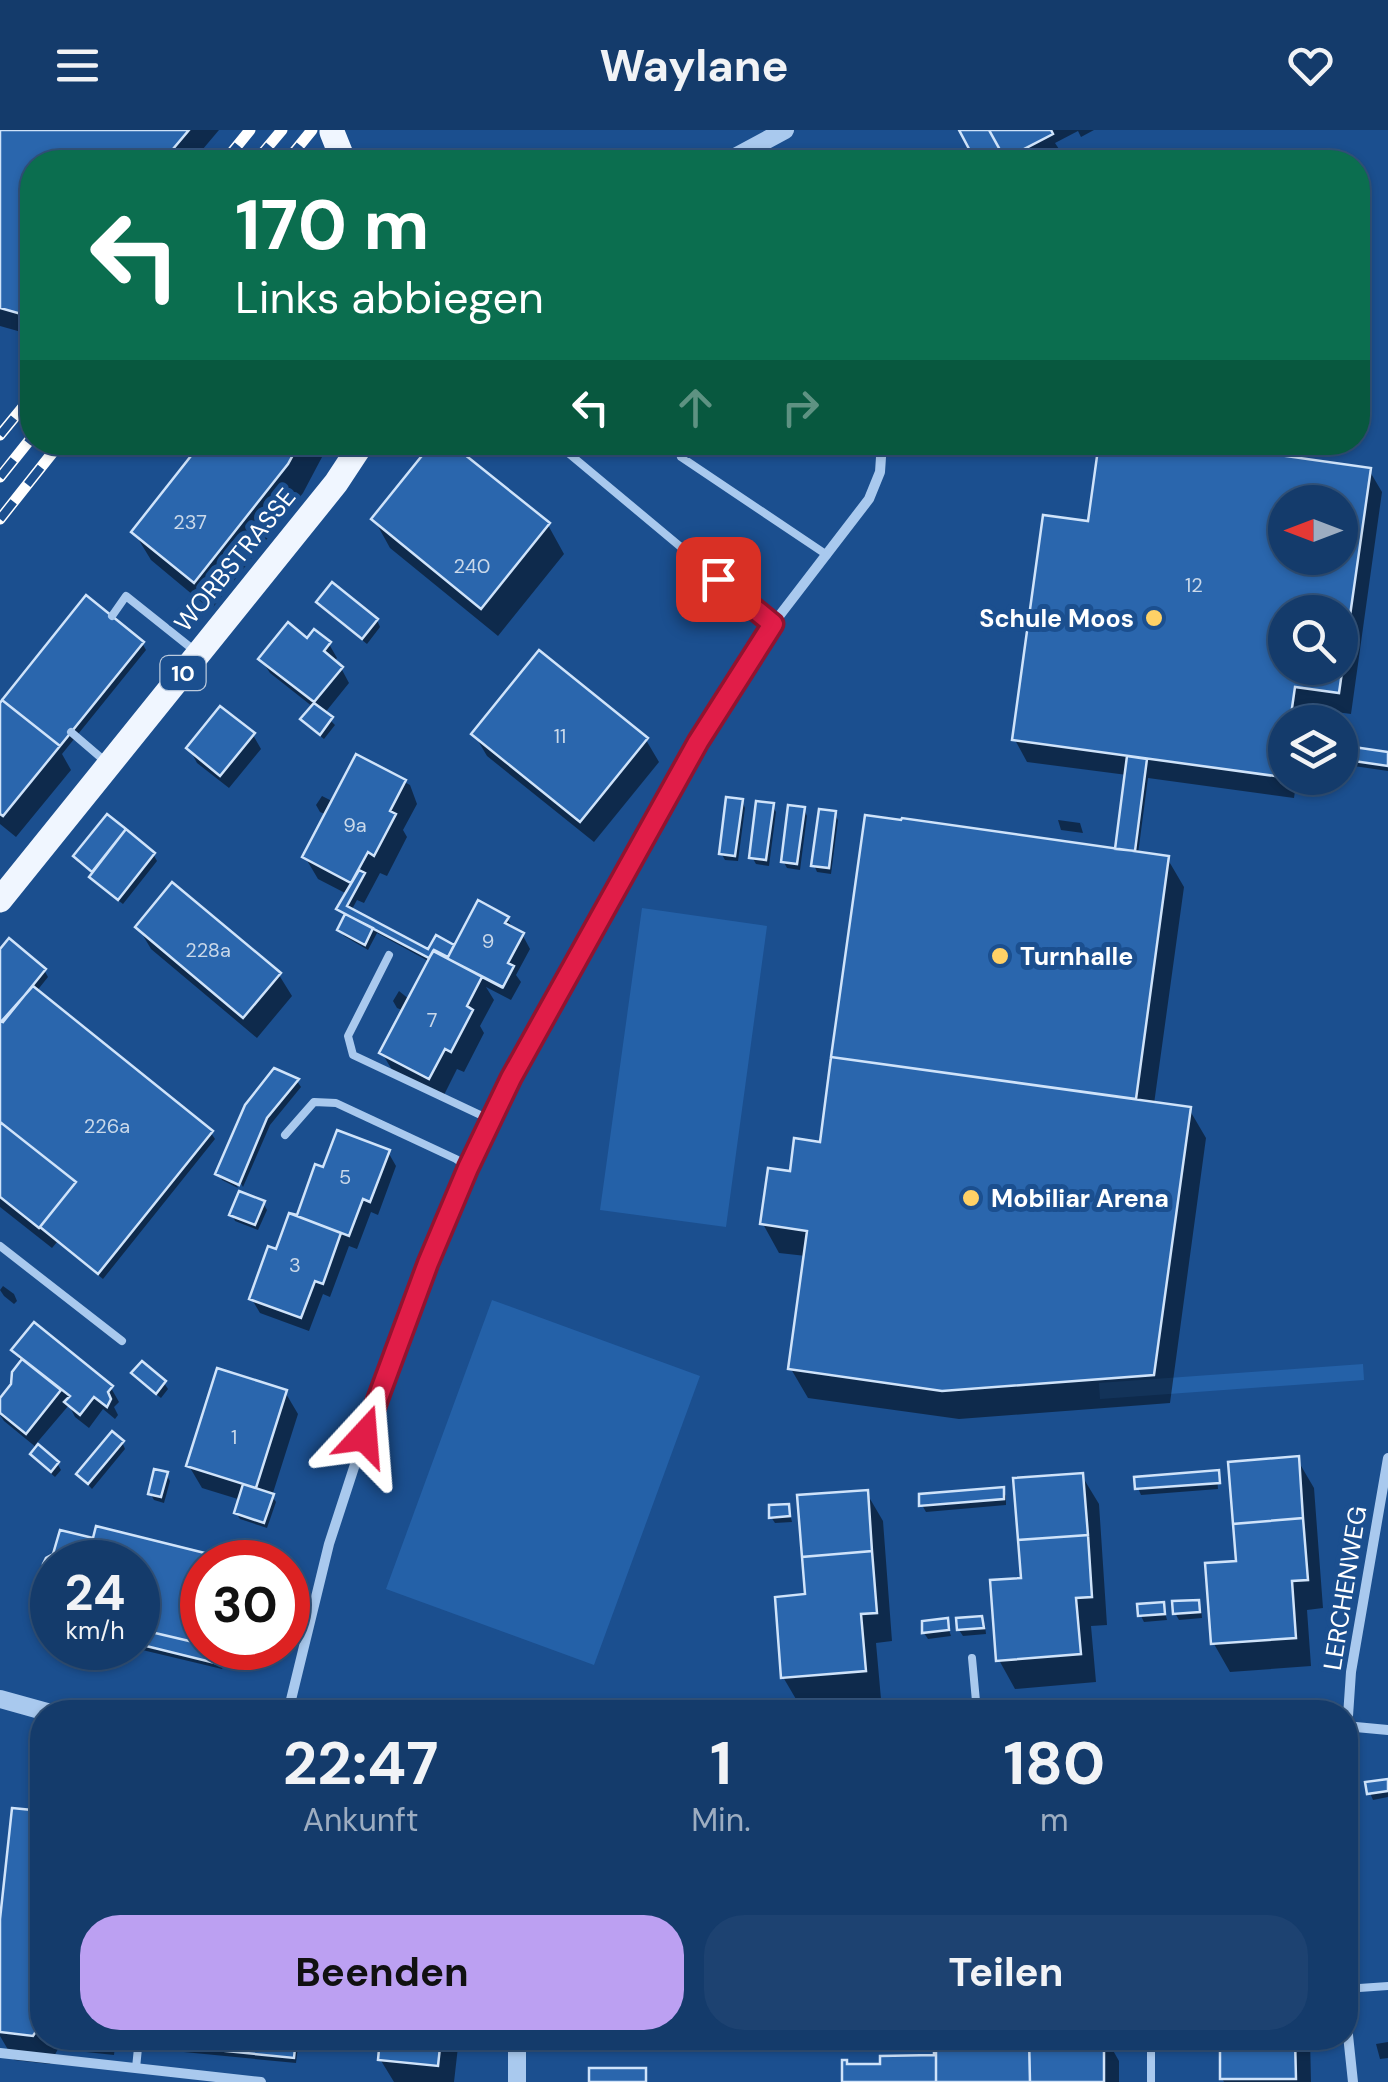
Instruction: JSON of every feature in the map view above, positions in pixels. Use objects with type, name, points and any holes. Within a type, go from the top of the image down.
[{"type":"main road","name":"WORBSTRASSE","points":[[0,900],[336,482],[354,455]]},
{"type":"street","points":[[754,150],[784,130]]},
{"type":"street","points":[[291,1700],[328,1544],[376,1400],[468,1168],[606,904],[698,742],[773,624],[870,499],[880,472],[881,455]]},
{"type":"street","name":"LERCHENWEG","points":[[1349,1700],[1388,1458]]},
{"type":"street","points":[[0,1699],[30,1707]]},
{"type":"street","points":[[1358,1727],[1388,1730]]},
{"type":"street","points":[[516,2050],[517,2082]]},
{"type":"street","points":[[1350,2050],[1354,2082]]},
{"type":"street","points":[[0,2054],[260,2082]]},
{"type":"lane","points":[[570,455],[773,624]]},
{"type":"lane","points":[[684,455],[681,457],[827,555]]},
{"type":"lane","points":[[112,616],[126,596],[199,654]]},
{"type":"lane","points":[[71,732],[109,764]]},
{"type":"lane","points":[[389,955],[348,1036],[353,1055],[491,1120]]},
{"type":"lane","points":[[285,1135],[314,1102],[336,1102],[468,1168]]},
{"type":"lane","points":[[0,1246],[122,1340]]},
{"type":"lane","points":[[972,1658],[976,1700]]},
{"type":"lane","points":[[1358,1988],[1388,1986]]},
{"type":"lane","points":[[136,2068],[138,2050]]},
{"type":"lane","points":[[1151,2050],[1151,2082]]},
{"type":"shaded area","points":[[642,908],[767,926],[726,1227],[600,1210]]},
{"type":"shaded area","points":[[492,1300],[700,1376],[594,1665],[386,1589]]},
{"type":"shaded area","points":[[1363,1364],[1364,1380],[1100,1399],[1099,1383]]},
{"type":"building","points":[[0,130],[189,130],[172,150],[20,150],[20,314],[0,308]]},
{"type":"building","points":[[959,130],[989,130],[1000,150],[970,150]]},
{"type":"building","points":[[989,130],[1051,130],[1053,134],[1022,150],[1000,150]]},
{"type":"building","points":[[192,455],[293,455],[194,583],[131,532]]},
{"type":"building","points":[[423,455],[465,455],[550,523],[481,609],[371,519]]},
{"type":"building","points":[[1097,455],[1278,455],[1371,468],[1358,559],[1358,485],[1268,485],[1268,575],[1356,575],[1353,595],[1268,595],[1268,685],[1340,685],[1339,693],[1295,687],[1292,705],[1268,705],[1268,775],[1012,740],[1043,515],[1088,521]]},
{"type":"building","points":[[332,582],[378,619],[362,639],[316,602]]},
{"type":"building","points":[[86,595],[144,642],[60,746],[2,700]]},
{"type":"building","points":[[288,622],[307,638],[314,629],[331,642],[324,651],[343,667],[314,702],[258,659]]},
{"type":"building","points":[[539,650],[648,738],[580,822],[471,734]]},
{"type":"building","points":[[2,700],[60,746],[3,816],[0,814]]},
{"type":"building","points":[[314,703],[333,717],[320,735],[300,719]]},
{"type":"building","points":[[220,706],[255,733],[220,776],[186,748]]},
{"type":"building","points":[[1358,748],[1388,752],[1388,766],[1358,762]]},
{"type":"building","points":[[356,754],[406,780],[390,811],[396,814],[374,856],[368,852],[351,883],[302,857]]},
{"type":"building","points":[[1127,756],[1147,759],[1135,851],[1115,849]]},
{"type":"building","points":[[726,797],[743,799],[735,856],[719,854]]},
{"type":"building","points":[[756,801],[774,803],[766,860],[749,858]]},
{"type":"building","points":[[788,805],[805,807],[797,864],[781,862]]},
{"type":"building","points":[[819,809],[836,811],[829,868],[811,866]]},
{"type":"building","points":[[107,814],[126,829],[92,872],[73,856]]},
{"type":"building","name":"Turnhalle","points":[[865,815],[1169,856],[1136,1099],[831,1057]]},
{"type":"building","points":[[126,829],[155,853],[118,900],[89,877]]},
{"type":"building","points":[[359,870],[365,873],[347,906],[428,949],[436,935],[454,945],[448,957],[434,950],[429,958],[336,909]]},
{"type":"building","points":[[172,882],[281,973],[243,1018],[135,927]]},
{"type":"building","points":[[478,900],[509,917],[505,923],[524,933],[508,963],[514,966],[503,987],[433,951],[448,957]]},
{"type":"building","points":[[345,914],[373,928],[365,945],[337,930]]},
{"type":"building","points":[[9,938],[46,969],[3,1022],[0,949]]},
{"type":"building","points":[[433,951],[503,988],[482,977],[467,1006],[473,1010],[451,1052],[445,1049],[429,1079],[379,1053]]},
{"type":"building","points":[[33,986],[213,1131],[98,1274],[40,1227],[76,1182],[0,1122],[0,1023]]},
{"type":"building","name":"Mobiliar Arena","points":[[831,1057],[1191,1107],[1154,1375],[942,1391],[788,1369],[807,1231],[760,1224],[768,1168],[790,1171],[794,1138],[820,1142]]},
{"type":"building","points":[[274,1068],[299,1079],[267,1118],[239,1185],[215,1174],[245,1105]]},
{"type":"building","points":[[0,1122],[76,1182],[39,1228],[0,1197]]},
{"type":"building","points":[[337,1130],[390,1150],[370,1202],[363,1199],[349,1236],[289,1213],[297,1215],[315,1164],[323,1167]]},
{"type":"building","points":[[239,1191],[265,1201],[255,1225],[229,1215]]},
{"type":"building","points":[[289,1213],[341,1233],[323,1284],[315,1281],[301,1318],[249,1299],[268,1246],[276,1249]]},
{"type":"building","points":[[34,1322],[113,1386],[108,1392],[111,1399],[107,1407],[94,1397],[80,1415],[64,1402],[70,1396],[11,1350]]},
{"type":"building","points":[[22,1359],[61,1390],[26,1434],[0,1413],[0,1398]]},
{"type":"building","points":[[142,1361],[166,1381],[156,1394],[131,1373]]},
{"type":"building","points":[[217,1368],[287,1390],[256,1488],[186,1466]]},
{"type":"building","points":[[112,1431],[124,1441],[88,1484],[76,1474]]},
{"type":"building","points":[[38,1444],[59,1462],[51,1472],[30,1454]]},
{"type":"building","points":[[1299,1456],[1303,1518],[1233,1524],[1228,1462]]},
{"type":"building","points":[[154,1469],[168,1472],[161,1497],[148,1494]]},
{"type":"building","points":[[1219,1470],[1220,1483],[1135,1489],[1134,1477]]},
{"type":"building","points":[[1083,1473],[1088,1535],[1018,1540],[1013,1478]]},
{"type":"building","points":[[243,1484],[274,1494],[264,1523],[234,1513]]},
{"type":"building","points":[[1004,1487],[1004,1499],[919,1506],[919,1494]]},
{"type":"building","points":[[868,1490],[872,1551],[802,1557],[797,1495]]},
{"type":"building","points":[[789,1504],[790,1516],[769,1518],[769,1505]]},
{"type":"building","points":[[1303,1518],[1308,1580],[1292,1581],[1296,1638],[1211,1644],[1205,1563],[1236,1561],[1233,1524]]},
{"type":"building","points":[[96,1526],[152,1540],[57,1540],[60,1530],[93,1538]]},
{"type":"building","points":[[1088,1535],[1092,1597],[1076,1598],[1081,1654],[996,1661],[990,1580],[1021,1578],[1018,1540]]},
{"type":"building","points":[[160,1542],[180,1547],[180,1639],[160,1634]]},
{"type":"building","points":[[872,1551],[877,1613],[861,1614],[866,1671],[781,1678],[775,1597],[805,1594],[802,1557]]},
{"type":"building","points":[[1199,1600],[1200,1612],[1173,1614],[1172,1601]]},
{"type":"building","points":[[1164,1602],[1165,1614],[1138,1616],[1137,1604]]},
{"type":"building","points":[[982,1616],[984,1628],[957,1630],[956,1618]]},
{"type":"building","points":[[948,1618],[949,1630],[922,1633],[922,1621]]},
{"type":"building","points":[[160,1634],[180,1639],[180,1654],[160,1649]]},
{"type":"building","points":[[1388,1779],[1388,1791],[1367,1794],[1365,1782]]},
{"type":"building","points":[[12,1808],[30,1810],[30,2036],[0,2032],[0,1919]]},
{"type":"building","points":[[216,2050],[295,2050],[294,2058]]},
{"type":"building","points":[[379,2050],[440,2050],[438,2066],[378,2060]]},
{"type":"building","points":[[936,2050],[1029,2050],[1030,2082],[936,2082]]},
{"type":"building","points":[[936,2050],[936,2082],[842,2082],[842,2060],[847,2060],[847,2064],[880,2064],[880,2056],[934,2055]]},
{"type":"building","points":[[1029,2050],[1104,2050],[1104,2082],[1030,2082]]},
{"type":"building","points":[[1220,2050],[1295,2050],[1296,2079],[1220,2079]]},
{"type":"building","points":[[589,2068],[646,2068],[646,2082],[589,2082]]},
{"type":"railway","points":[[234,150],[250,130]]},
{"type":"railway","points":[[265,150],[282,130]]},
{"type":"railway","points":[[296,150],[312,130]]},
{"type":"railway","points":[[0,435],[20,411]]},
{"type":"railway","points":[[0,477],[20,452]]},
{"type":"railway","points":[[0,519],[51,455]]},
{"type":"place","name":"Schule Moos","points":[[1154,618]]},
{"type":"place","name":"Turnhalle","points":[[1000,956]]},
{"type":"place","name":"Mobiliar Arena","points":[[971,1198]]},
{"type":"route","points":[[364,1436],[428,1263],[511,1078],[698,742],[773,624],[718,579]]}]
